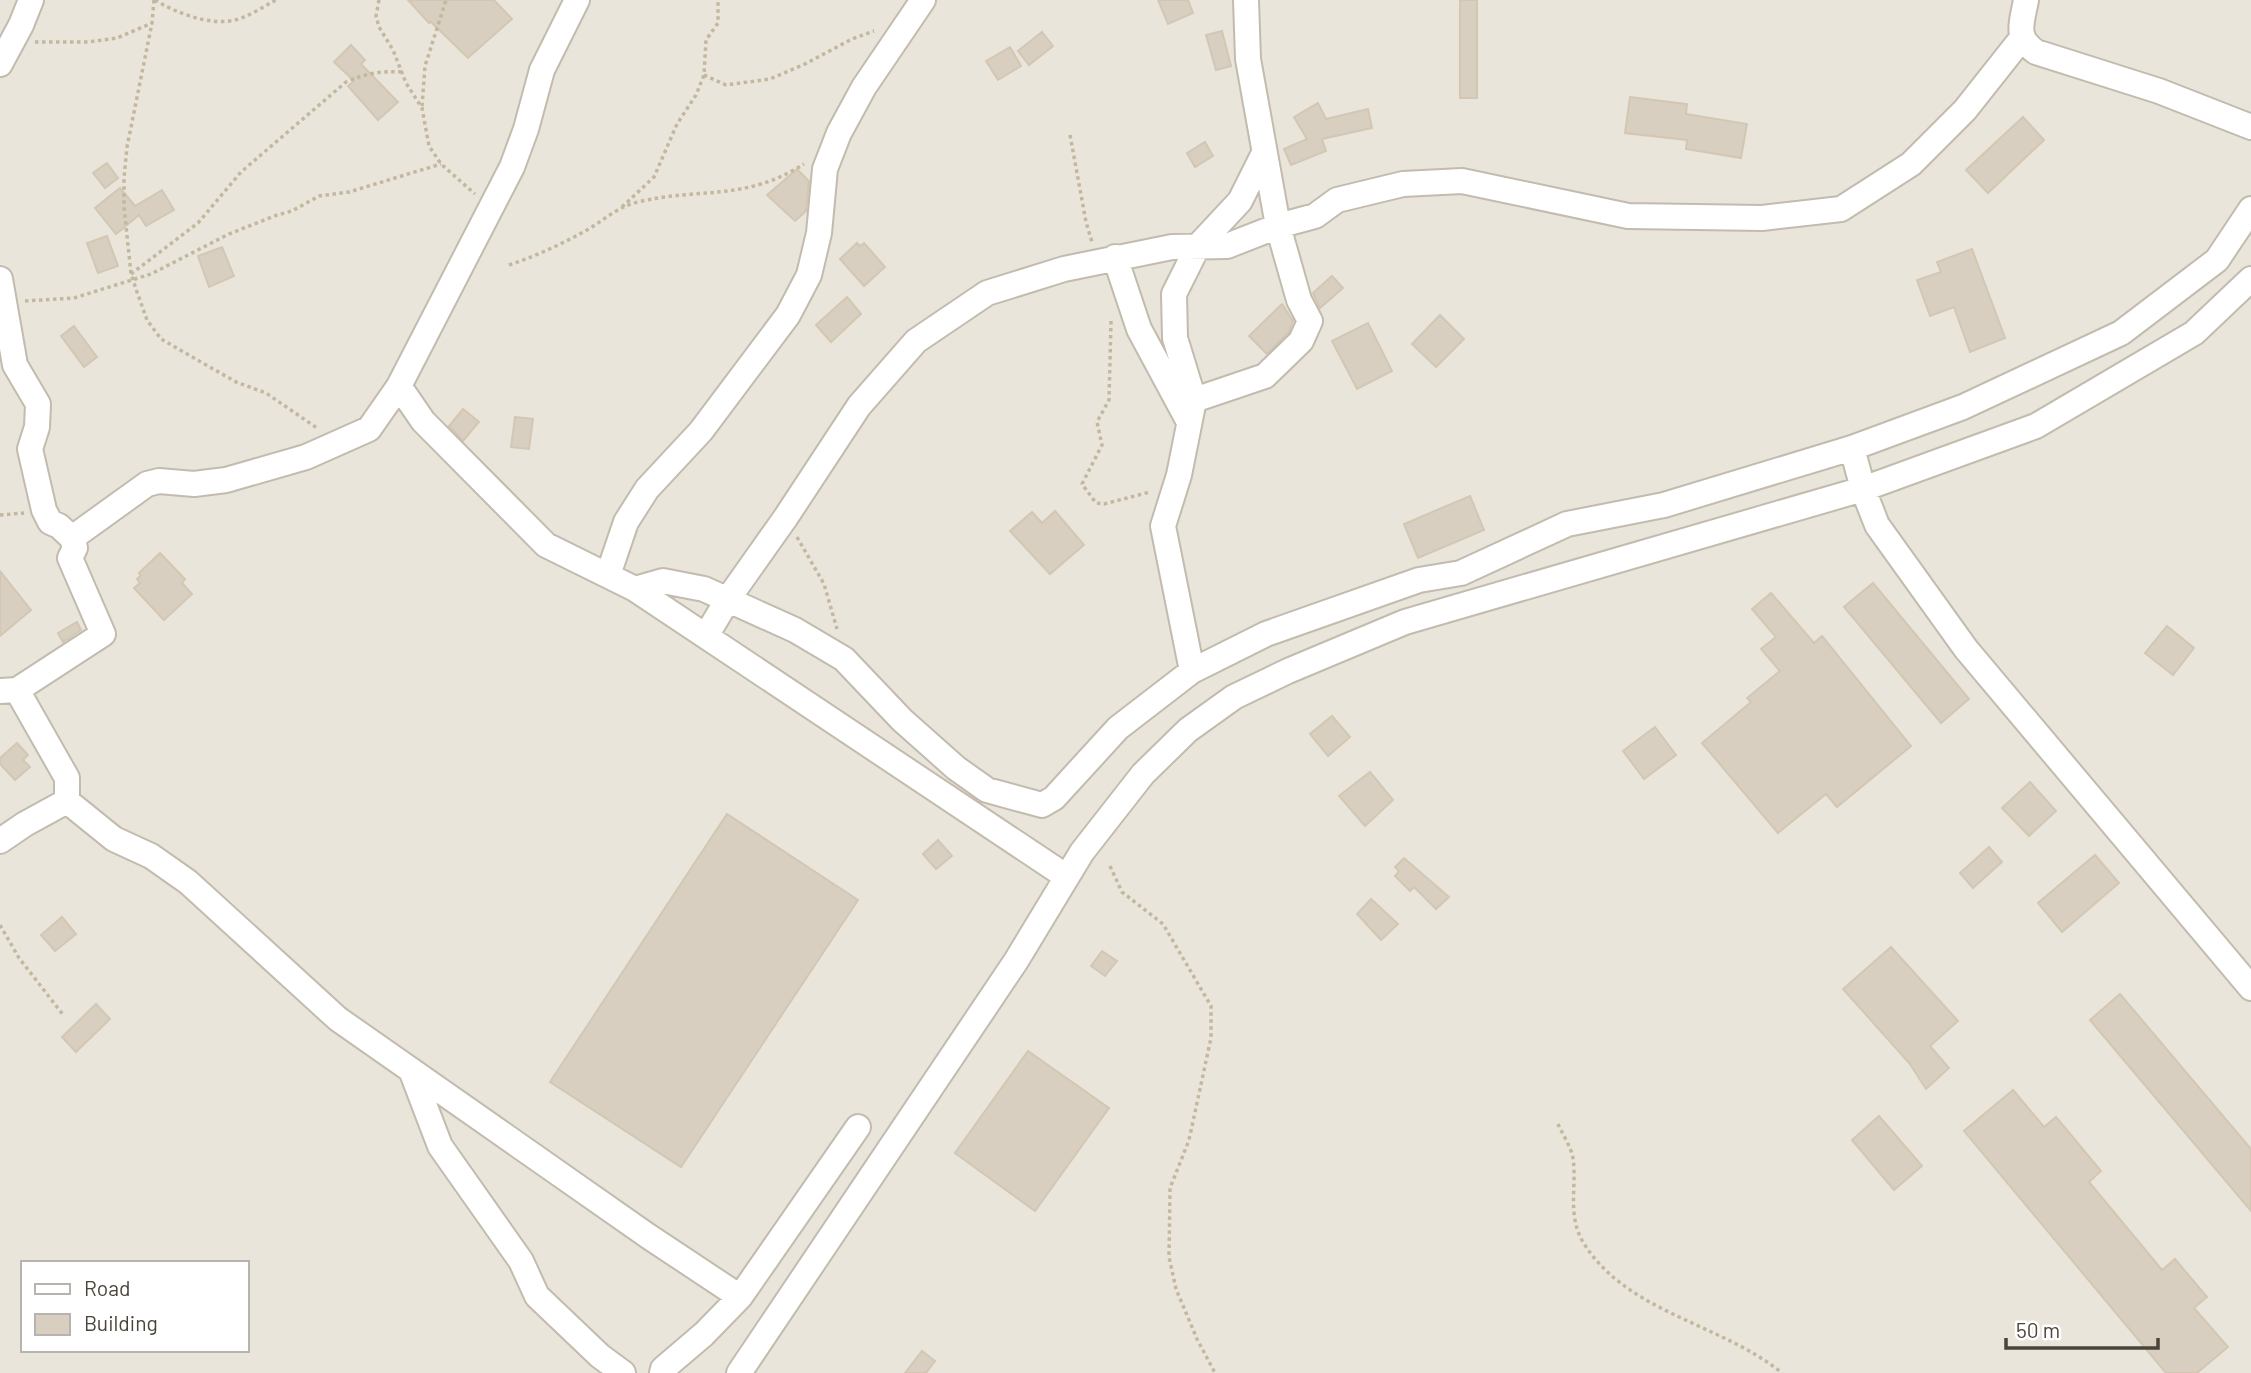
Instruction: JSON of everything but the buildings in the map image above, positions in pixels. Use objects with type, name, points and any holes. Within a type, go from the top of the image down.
[{"type":"street","points":[[4,56],[31,0]]},
{"type":"street","points":[[72,538],[146,484],[159,481],[194,484],[226,480],[306,457],[369,429],[399,386],[512,167],[542,71],[578,0]]},
{"type":"street","points":[[608,575],[626,522],[647,489],[701,431],[788,315],[808,275],[819,233],[825,169],[836,142],[864,87],[923,0]]},
{"type":"street","points":[[1192,411],[1265,376],[1301,341],[1310,321],[1299,300],[1278,226],[1248,59],[1246,0]]},
{"type":"street","points":[[2026,0],[2022,38],[2025,44],[2036,52],[2148,87],[2251,127]]},
{"type":"street","points":[[706,636],[728,599],[859,406],[916,341],[987,293],[1106,259],[1172,247],[1227,246],[1278,226],[1315,216],[1337,200],[1403,184],[1462,181],[1628,216],[1762,218],[1841,209],[1911,164],[1965,110],[2022,38]]},
{"type":"street","points":[[1192,671],[1163,526],[1179,475],[1192,411],[1175,338],[1174,294],[1198,246],[1240,201],[1264,153]]},
{"type":"street","points":[[635,589],[663,581],[704,589],[795,630],[844,659],[902,720],[956,768],[987,790],[1042,804],[1055,798],[1118,728],[1192,671],[1266,634],[1419,580],[1461,573],[1567,524],[1664,505],[1852,447],[1963,407],[2121,333],[2217,260],[2251,209]]},
{"type":"street","points":[[1106,259],[1139,329],[1192,411]]},
{"type":"street","points":[[739,1373],[1016,961],[1082,852],[1143,774],[1188,730],[1234,697],[1288,671],[1405,622],[1863,489],[2036,426],[2194,333],[2251,279]]},
{"type":"street","points":[[2,291],[15,365],[38,404],[37,426],[30,449],[44,510],[50,522],[72,538],[75,548],[70,558],[103,634],[9,691],[67,778],[67,801]]},
{"type":"street","points":[[399,386],[424,421],[546,545],[635,589],[1067,877]]},
{"type":"street","points":[[1852,447],[1863,489],[1877,525],[1966,649],[2251,988]]},
{"type":"street","points":[[0,841],[67,801]]},
{"type":"street","points":[[67,801],[114,839],[151,856],[188,882],[338,1019],[740,1297]]},
{"type":"street","points":[[411,1070],[440,1146],[521,1261],[537,1296],[600,1356],[623,1373]]},
{"type":"street","points":[[662,1373],[663,1369],[704,1334],[740,1297],[858,1127]]},
{"type":"path","points":[[276,0],[236,20],[217,22],[173,11],[155,0],[133,111],[124,178],[124,207],[132,276],[147,320],[161,339],[236,382],[266,393],[311,425],[340,441]]},
{"type":"path","points":[[379,0],[376,16],[379,27],[422,108]]},
{"type":"path","points":[[446,0],[425,66],[422,108],[429,146],[441,164],[489,208]]},
{"type":"path","points":[[509,265],[541,254],[589,229],[620,209],[654,177],[677,124],[696,95],[704,75],[706,40],[718,23],[718,0]]},
{"type":"path","points":[[4,56],[24,43],[88,42],[117,38],[152,23]]},
{"type":"path","points":[[704,75],[726,85],[770,79],[852,39],[876,31]]},
{"type":"path","points":[[132,276],[198,223],[241,172],[346,82],[362,74],[379,71],[402,72]]},
{"type":"path","points":[[1070,135],[1086,222],[1106,259]]},
{"type":"path","points":[[620,209],[638,202],[731,192],[760,186],[801,166],[836,142]]},
{"type":"path","points":[[2,291],[74,298],[132,276],[151,274],[229,234],[292,211],[319,196],[349,192],[441,164]]},
{"type":"path","points":[[1111,317],[1109,400],[1097,422],[1102,445],[1082,484],[1096,503],[1104,504],[1158,489],[1179,475]]},
{"type":"path","points":[[1110,866],[1122,892],[1163,924],[1211,1006],[1211,1038],[1189,1140],[1170,1188],[1169,1257],[1176,1289],[1215,1373]]},
{"type":"path","points":[[0,925],[19,958],[64,1016]]},
{"type":"path","points":[[1558,1124],[1572,1154],[1575,1224],[1583,1242],[1600,1263],[1617,1279],[1660,1308],[1726,1337],[1782,1373]]},
{"type":"shaded area","points":[[0,0],[2251,0],[2251,1373],[0,1373]]}]
